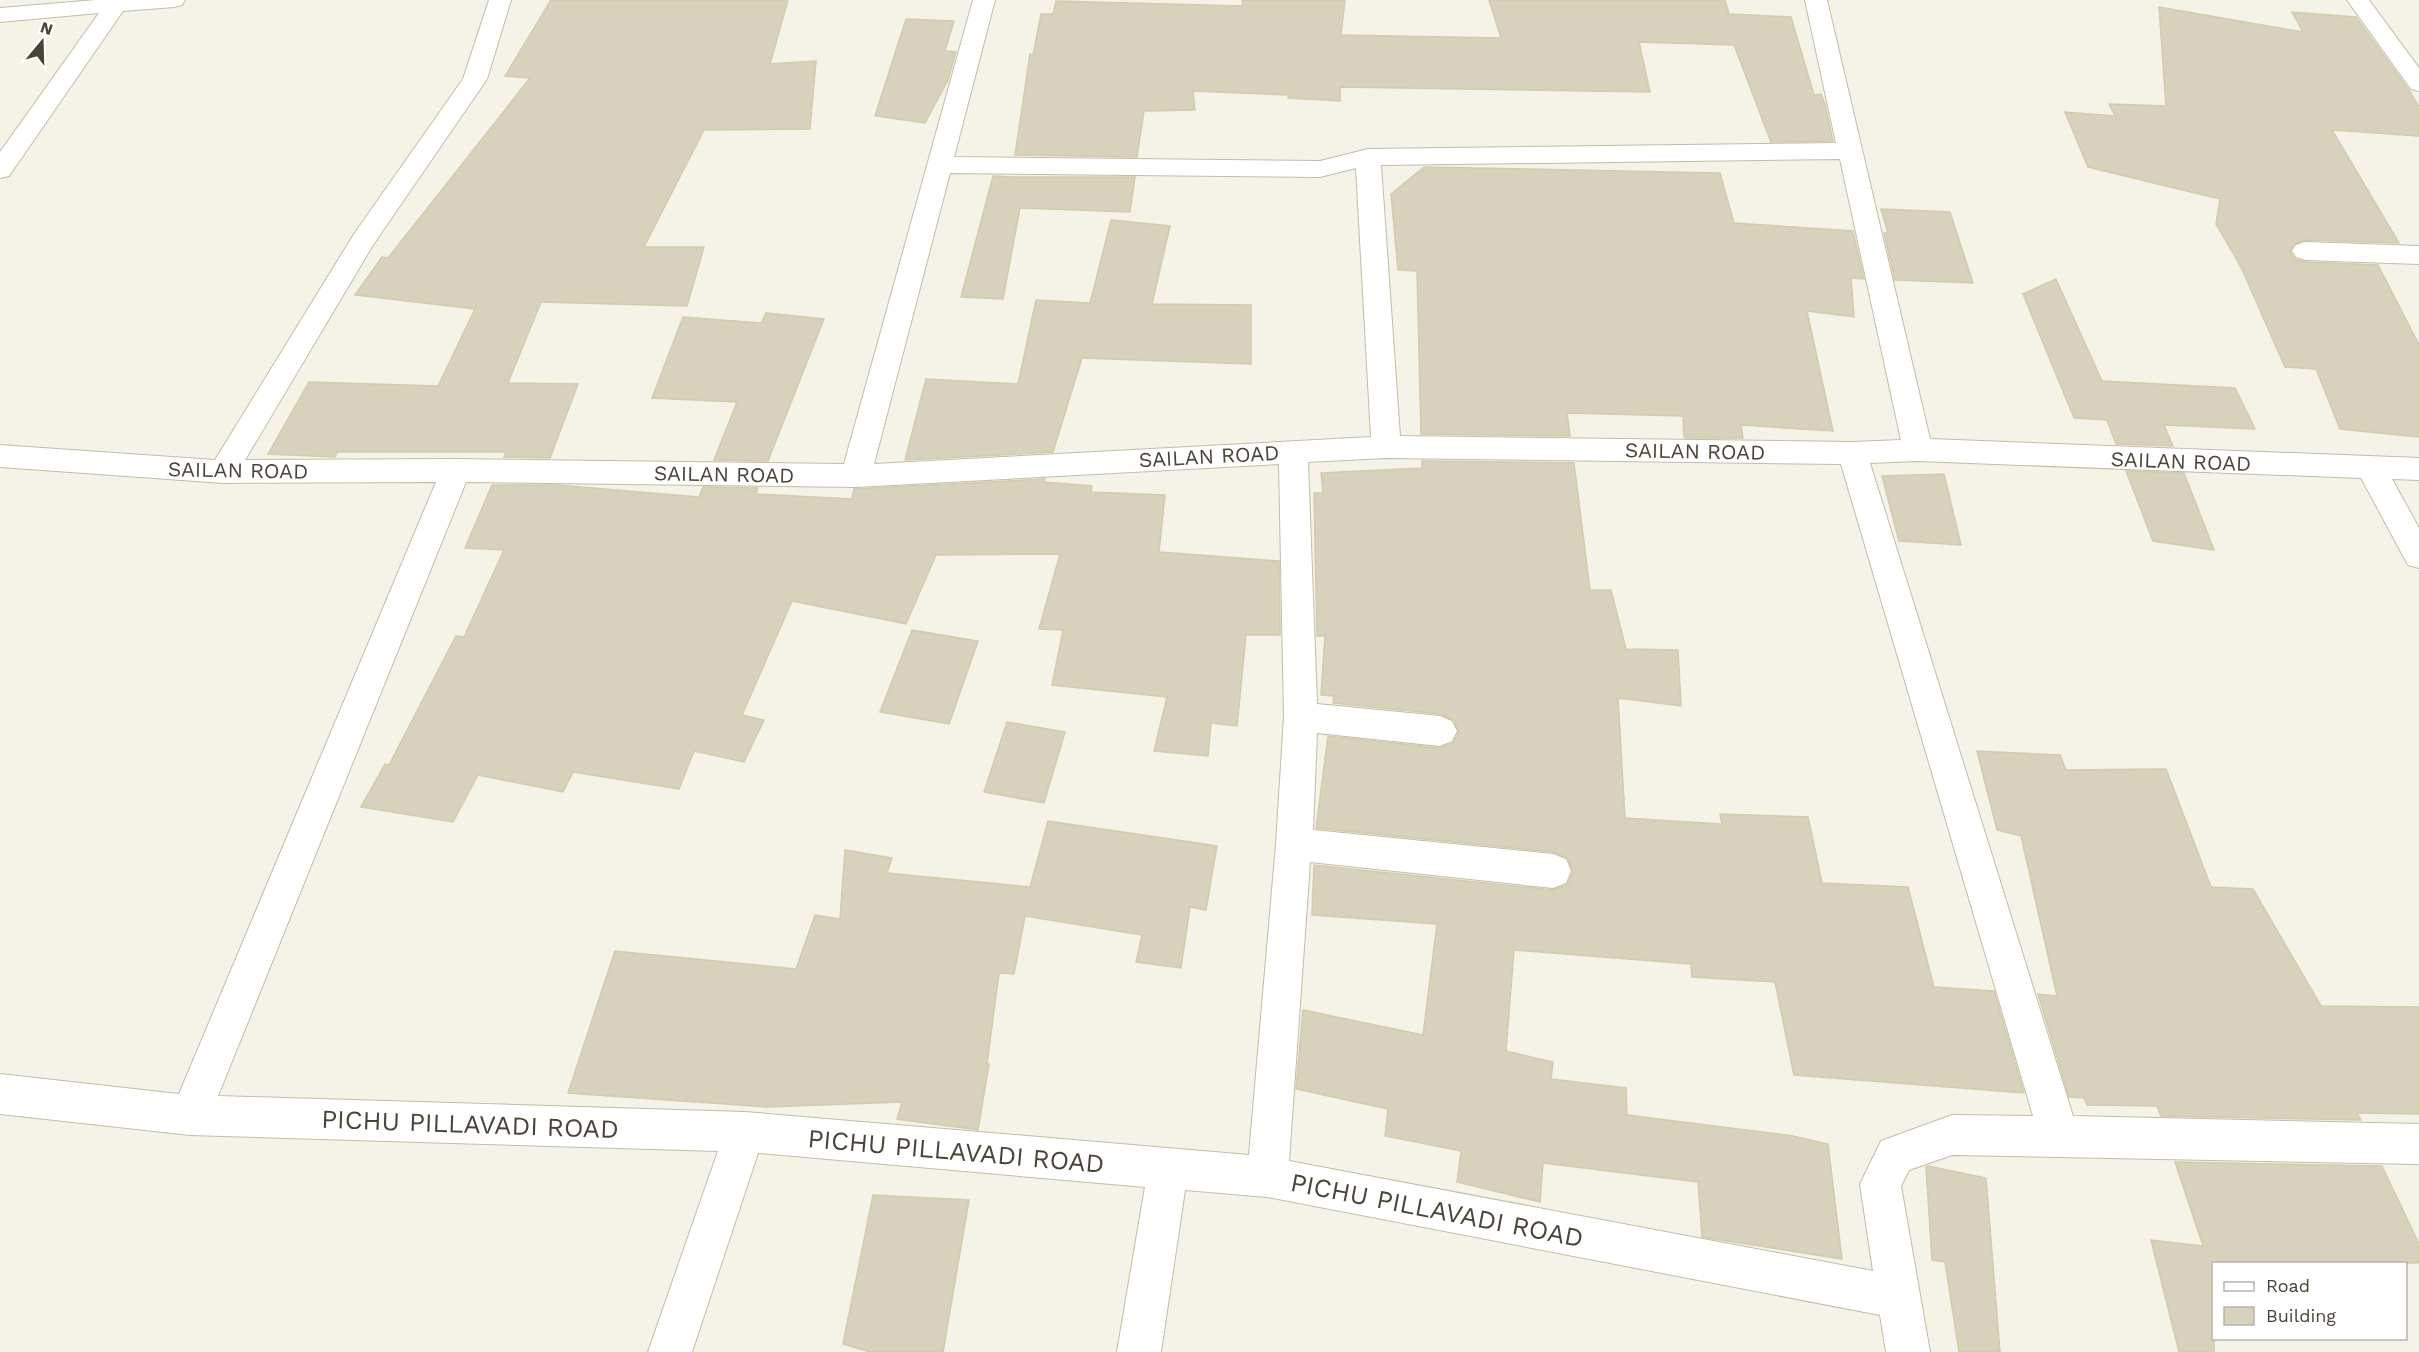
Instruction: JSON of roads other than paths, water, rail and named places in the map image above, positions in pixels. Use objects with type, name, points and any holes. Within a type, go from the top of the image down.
[{"type":"street","points":[[0,15],[174,0]]},
{"type":"street","points":[[223,472],[363,240],[475,79],[500,0]]},
{"type":"street","points":[[856,476],[984,0]]},
{"type":"street","points":[[1816,0],[1918,450]]},
{"type":"street","points":[[2358,0],[2419,84]]},
{"type":"street","points":[[0,170],[116,5]]},
{"type":"street","points":[[940,165],[1320,168],[1368,157],[1850,151]]},
{"type":"street","points":[[1368,157],[1386,447]]},
{"type":"street","points":[[2305,251],[2419,255]]},
{"type":"street","name":"SAILAN ROAD","points":[[0,456],[223,472],[456,470],[856,476],[1386,447],[1852,453],[1918,450],[2419,470]]},
{"type":"street","points":[[1267,1177],[1294,844],[1301,717],[1293,452]]},
{"type":"street","points":[[1852,453],[2059,1136]]},
{"type":"street","points":[[2372,469],[2419,556]]},
{"type":"street","points":[[190,1115],[456,470]]},
{"type":"street","points":[[1301,717],[1440,731]]},
{"type":"street","points":[[1294,844],[1553,871]]},
{"type":"street","name":"PICHU PILLAVADI ROAD","points":[[0,1094],[190,1115],[745,1132],[1267,1177],[1901,1298]]},
{"type":"street","points":[[670,1352],[745,1132]]},
{"type":"street","points":[[1908,1352],[1901,1298],[1880,1184],[1895,1155],[1952,1135],[2419,1144]]},
{"type":"street","points":[[1139,1352],[1168,1169]]}]
